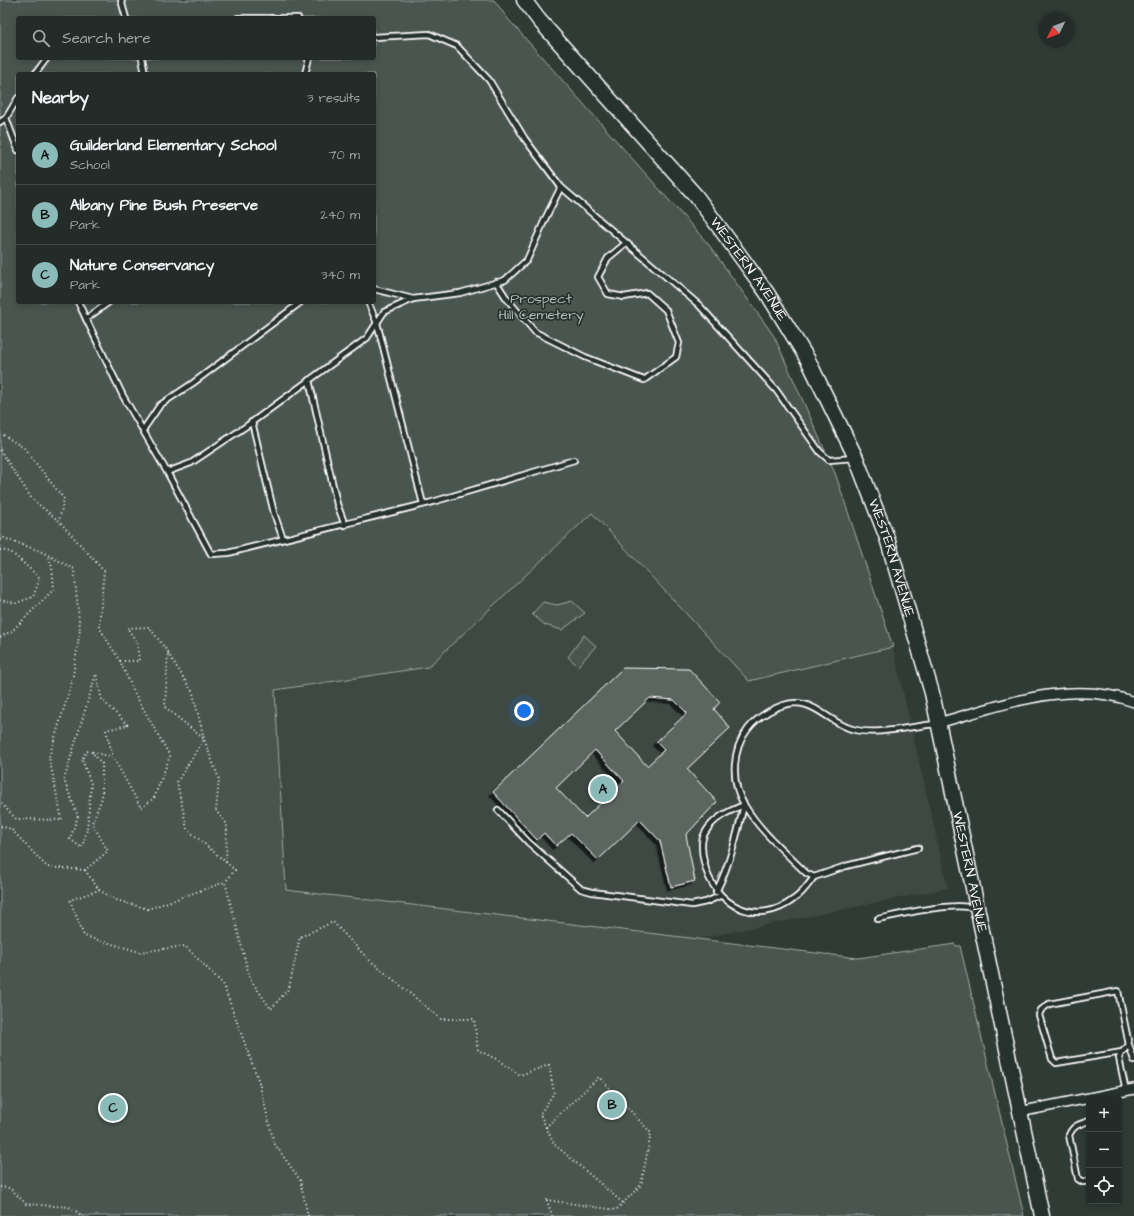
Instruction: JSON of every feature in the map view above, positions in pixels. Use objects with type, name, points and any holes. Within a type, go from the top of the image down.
[{"type":"main road","name":"WESTERN AVENUE","points":[[524,0],[539,20],[696,196],[734,246],[767,293],[808,360],[856,458],[887,538],[932,693],[1042,1216]]},
{"type":"street","points":[[938,723],[1019,700],[1085,691],[1123,698],[1134,702]]},
{"type":"street","points":[[1103,1096],[1130,1090]]},
{"type":"street","points":[[1019,1112],[1086,1099]]},
{"type":"lane","points":[[122,0],[126,16]]},
{"type":"lane","points":[[376,37],[429,34],[457,46],[489,80],[525,140],[561,187],[704,311],[776,390],[820,452],[830,460],[856,458]]},
{"type":"lane","points":[[36,72],[46,60]]},
{"type":"lane","points":[[142,60],[146,72]]},
{"type":"lane","points":[[306,72],[308,60]]},
{"type":"lane","points":[[0,122],[6,118],[16,101]]},
{"type":"lane","points":[[6,118],[16,145]]},
{"type":"lane","points":[[167,472],[191,463],[252,422],[367,338],[384,312],[413,299],[460,293],[505,280],[527,260],[561,187]]},
{"type":"lane","points":[[496,282],[507,299],[536,332],[586,357],[644,380],[676,357],[680,343],[666,310],[647,294],[624,297],[608,294],[598,277],[608,258],[626,242]]},
{"type":"lane","points":[[376,290],[413,299]]},
{"type":"lane","points":[[79,304],[123,396],[167,472],[211,554],[228,553],[345,525],[574,460]]},
{"type":"lane","points":[[86,319],[106,304]]},
{"type":"lane","points":[[143,430],[160,405],[193,383],[298,304]]},
{"type":"lane","points":[[369,304],[377,323],[423,504]]},
{"type":"lane","points":[[309,380],[335,497],[345,525]]},
{"type":"lane","points":[[252,422],[274,514],[283,539]]},
{"type":"lane","points":[[918,848],[846,866],[814,876],[806,873],[760,825],[744,805],[734,768],[738,747],[743,736],[753,722],[770,710],[795,703],[812,707],[852,729],[867,730],[938,723]]},
{"type":"lane","points":[[744,805],[718,818],[704,833],[701,849],[708,879],[718,894],[727,902],[744,910],[759,913],[778,908],[793,900],[803,892],[814,876]]},
{"type":"lane","points":[[498,810],[528,842],[581,889],[592,892],[692,905],[706,902],[718,894],[730,860],[744,805]]},
{"type":"lane","points":[[878,919],[963,906],[978,910]]},
{"type":"lane","points":[[1122,1052],[1056,1063],[1052,1059],[1039,1015],[1041,1010],[1049,1004],[1118,991],[1129,1045],[1134,1060]]},
{"type":"lane","points":[[1129,1045],[1122,1052],[1119,1058],[1130,1090]]},
{"type":"lane","points":[[1086,1122],[1076,1125],[1071,1129],[1069,1134],[1078,1179],[1083,1182],[1086,1182]]},
{"type":"path","points":[[0,433],[24,448],[64,499],[60,521]]},
{"type":"path","points":[[0,450],[32,499],[60,521],[104,571],[99,627],[120,661],[136,694],[170,756],[154,798],[141,808],[113,757],[106,730],[128,725],[102,700],[96,674],[64,780],[78,816],[70,839],[82,848],[87,829],[91,784],[82,759],[87,751],[113,757]]},
{"type":"path","points":[[0,540],[4,538],[47,555],[74,569],[80,630],[72,682],[49,757],[62,820],[16,819],[0,802]]},
{"type":"path","points":[[0,550],[11,552],[40,578],[33,597],[16,603],[0,600]]},
{"type":"path","points":[[0,637],[12,631],[54,589],[52,566],[47,555]]},
{"type":"path","points":[[120,661],[139,662],[137,642],[127,628],[149,627],[168,652],[193,693],[204,739],[218,779],[216,811],[227,824],[226,862]]},
{"type":"path","points":[[168,652],[165,707],[204,739]]},
{"type":"path","points":[[85,870],[99,890],[116,900],[148,909],[224,882],[235,870],[187,829],[177,782],[204,739]]},
{"type":"path","points":[[0,826],[11,829],[47,867],[85,870],[108,850],[92,823],[102,798],[102,764],[92,752]]},
{"type":"path","points":[[224,882],[250,979],[270,1009],[289,988],[300,937],[333,922],[367,958],[441,1019],[474,1019],[478,1050],[498,1060],[520,1075],[549,1065],[554,1093],[540,1114],[554,1144],[623,1203]]},
{"type":"path","points":[[99,890],[70,900],[84,936],[140,952],[186,946],[223,984],[259,1082],[274,1143],[300,1180],[308,1216]]},
{"type":"path","points":[[546,1126],[599,1077],[651,1133],[641,1185],[616,1210],[547,1200],[552,1216]]},
{"type":"path","points":[[0,1187],[10,1188],[26,1204],[69,1207],[83,1216]]},
{"type":"shaded area","points":[[592,513],[749,681],[893,647],[948,888],[669,945],[286,890],[275,690],[428,667]]},
{"type":"green space","name":"Prospect Hill Cemetery","points":[[0,0],[494,0],[508,19],[709,245],[774,336],[835,473],[893,647],[749,681],[592,513],[428,667],[275,690],[286,890],[858,958],[955,944],[956,946],[960,946],[1024,1216],[0,1216]]},
{"type":"green space","points":[[572,601],[585,613],[562,630],[545,625],[532,614],[543,602],[557,605]]},
{"type":"green space","points":[[584,635],[596,646],[578,666],[568,657]]},
{"type":"building","points":[[623,668],[689,669],[720,702],[714,709],[730,728],[687,769],[717,802],[686,835],[695,881],[671,887],[660,841],[640,820],[598,860],[571,833],[556,846],[544,833],[537,840],[493,792]],"holes":[[[650,698],[674,700],[687,713],[656,742],[664,750],[647,766],[615,731]],[[595,750],[624,781],[585,818],[556,788]]]},
{"type":"place","name":"Guilderland Elementary School","points":[[603,789]]},
{"type":"place","name":"Albany Pine Bush Preserve","points":[[612,1105]]},
{"type":"place","name":"Nature Conservancy","points":[[113,1108]]}]
